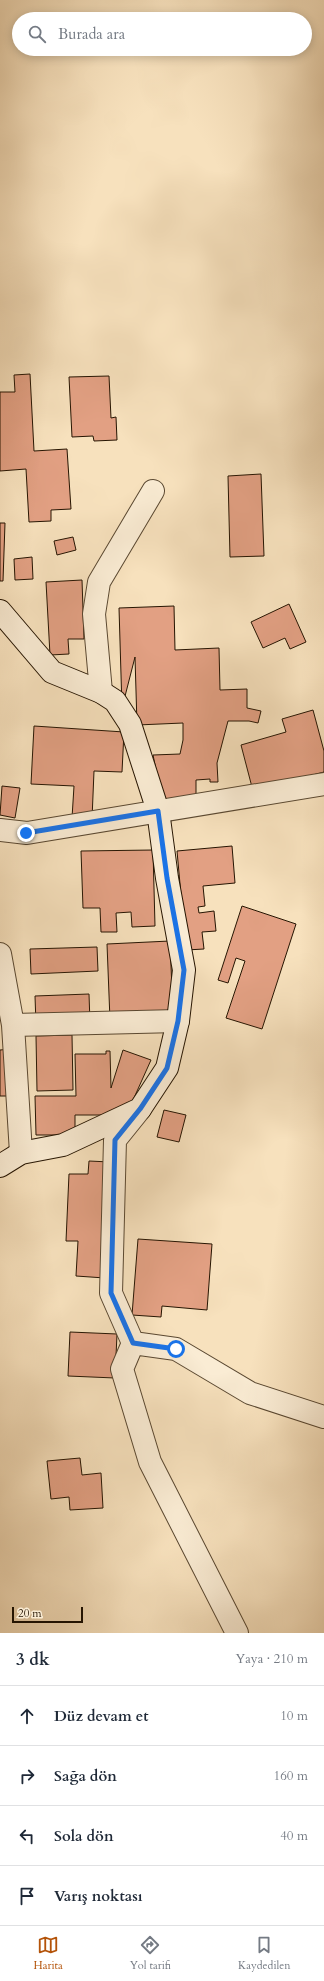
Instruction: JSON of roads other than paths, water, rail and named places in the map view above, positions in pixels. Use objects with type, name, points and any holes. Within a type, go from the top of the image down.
[{"type":"street","points":[[101,692],[94,614],[100,582],[153,491]]},
{"type":"street","points":[[0,611],[52,672],[101,692],[115,701],[130,724],[158,811],[167,878],[184,970],[178,1021],[167,1068],[140,1109],[115,1140],[111,1293],[133,1343],[122,1369],[150,1462],[237,1633]]},
{"type":"street","points":[[0,830],[26,833],[324,784]]},
{"type":"street","points":[[0,954],[13,1026],[21,1153]]},
{"type":"street","points":[[13,1026],[178,1021]]},
{"type":"street","points":[[0,1166],[21,1153],[63,1145],[140,1109]]},
{"type":"street","points":[[133,1343],[176,1349],[250,1393],[324,1417]]}]
